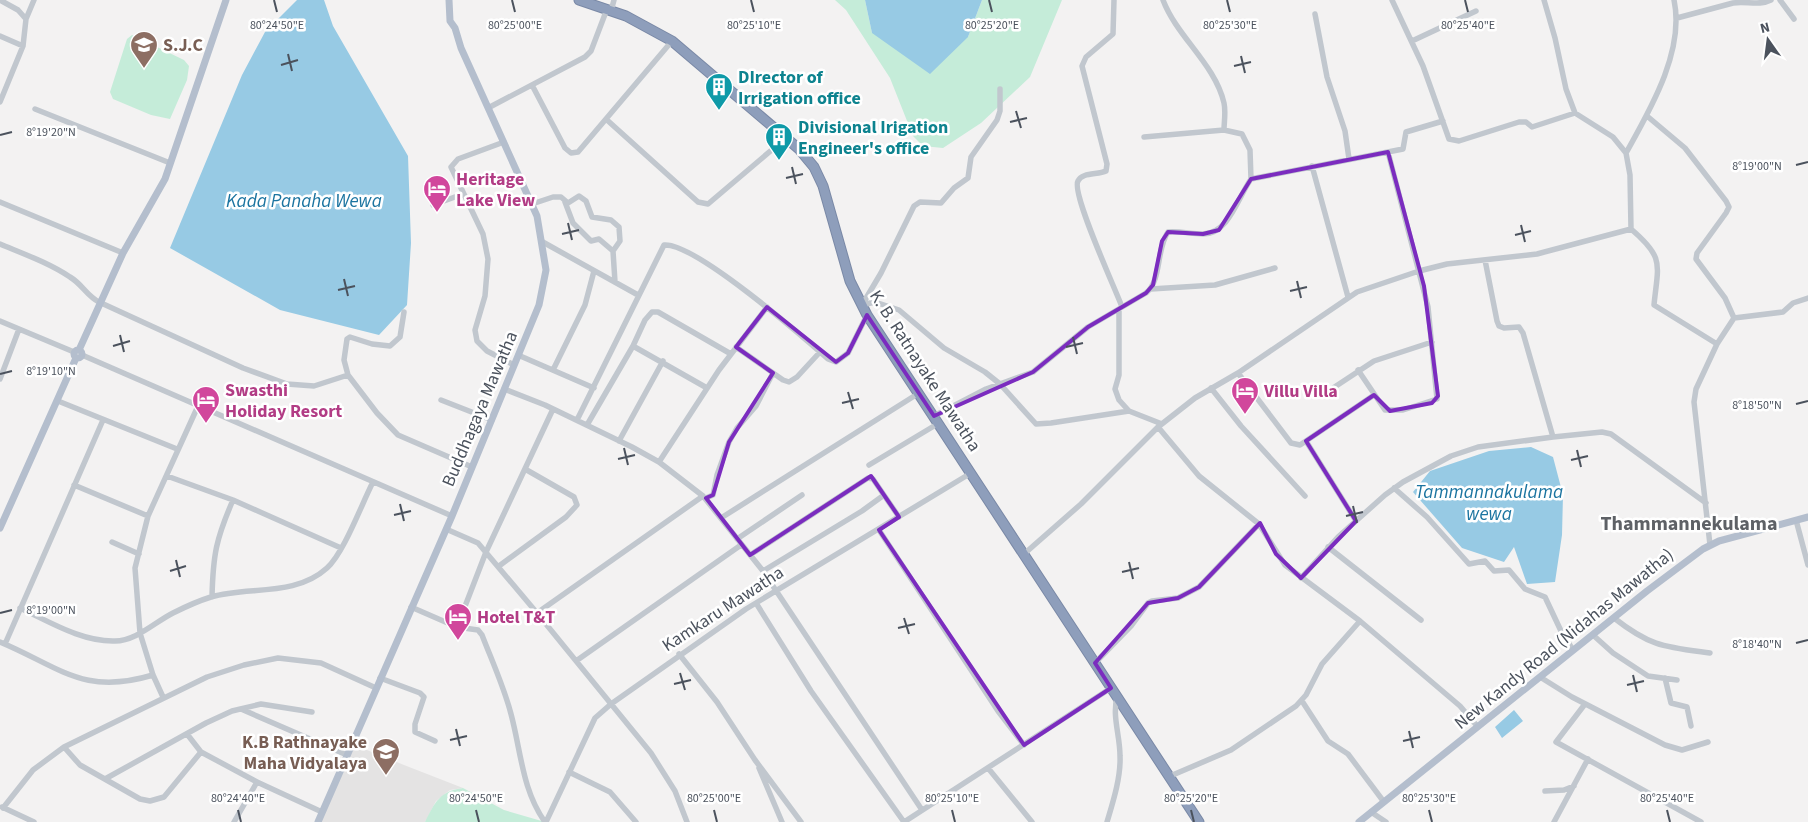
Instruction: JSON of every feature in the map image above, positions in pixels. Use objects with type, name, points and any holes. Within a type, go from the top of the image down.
[{"type":"highway","name":"K. B. Ratnayake Mawatha","points":[[579,0],[642,24],[672,41],[787,137],[810,161],[823,186],[850,280],[867,315],[1199,822]]},
{"type":"main road","points":[[1,524],[58,401],[99,302],[123,253],[165,179],[226,0]]},
{"type":"main road","name":"Buddhagaya Mawatha","points":[[318,822],[492,420],[539,305],[546,270],[537,216],[461,48],[455,28],[450,21],[449,0]]},
{"type":"main road","name":"New Kandy Road (Nidahas Mawatha)","points":[[1359,822],[1573,650],[1710,545],[1808,517]]},
{"type":"street","points":[[0,0],[18,10],[26,19]]},
{"type":"street","points":[[0,102],[23,46],[26,19],[34,0]]},
{"type":"street","points":[[488,108],[572,65],[591,51],[614,0]]},
{"type":"street","points":[[1114,0],[1113,34],[1086,57],[1082,66],[1107,164],[1106,171],[1084,176],[1078,180],[1076,188],[1082,210],[1120,308],[1119,375],[1115,389],[1119,400],[1129,411],[1160,426],[1199,476],[1259,524],[1276,554],[1285,565],[1360,621],[1460,706],[1478,727]]},
{"type":"street","points":[[1163,0],[1170,16],[1219,89],[1224,105],[1224,130]]},
{"type":"street","points":[[1392,0],[1412,41],[1449,139],[1459,141],[1519,122],[1526,122],[1532,127],[1538,126],[1575,113]]},
{"type":"street","points":[[1544,0],[1555,38],[1566,89],[1575,113],[1613,137],[1626,153],[1630,175],[1631,229],[1650,245],[1656,256],[1654,305],[1717,344]]},
{"type":"street","points":[[1626,153],[1647,116],[1675,41],[1677,18],[1674,0]]},
{"type":"street","points":[[1677,18],[1733,3],[1760,4],[1771,0]]},
{"type":"street","points":[[1780,0],[1794,19]]},
{"type":"street","points":[[1412,41],[1476,11]]},
{"type":"street","points":[[1315,14],[1327,77],[1346,131],[1348,159]]},
{"type":"street","points":[[0,36],[23,46]]},
{"type":"street","points":[[532,85],[560,141],[568,152],[574,154],[581,150],[672,41]]},
{"type":"street","points":[[862,305],[881,274],[914,206],[920,202],[941,203],[954,188],[968,178],[971,157],[997,120],[1000,111],[1000,89]]},
{"type":"street","points":[[35,109],[170,163]]},
{"type":"street","points":[[1647,116],[1685,148],[1729,207],[1696,253],[1696,259],[1726,298],[1734,318]]},
{"type":"street","points":[[607,120],[698,202],[708,204],[787,137]]},
{"type":"street","points":[[1251,179],[1403,149],[1406,132],[1443,121]]},
{"type":"street","points":[[1144,137],[1224,130],[1242,134],[1247,140],[1251,160],[1251,179],[1227,221],[1219,230],[1203,234],[1168,232],[1162,241],[1151,289]]},
{"type":"street","points":[[504,142],[452,163],[451,167],[483,234],[488,258],[485,296],[475,330],[477,340],[487,351],[514,365]]},
{"type":"street","points":[[1358,370],[1385,410],[1390,412],[1424,405],[1437,399],[1428,307],[1388,152]]},
{"type":"street","points":[[1312,166],[1348,298]]},
{"type":"street","points":[[434,205],[463,194]]},
{"type":"street","points":[[565,201],[568,203],[579,196],[586,201],[592,217],[611,220],[619,227],[620,241],[613,251],[615,282]]},
{"type":"street","points":[[532,204],[553,197],[561,197],[565,201],[573,223],[591,241],[599,239],[613,251]]},
{"type":"street","points":[[0,202],[123,253]]},
{"type":"street","points":[[1024,554],[1081,504],[1160,426],[1195,398],[1238,373],[1348,298],[1419,271],[1447,264],[1538,254],[1631,229]]},
{"type":"street","points":[[541,241],[638,295]]},
{"type":"street","points":[[0,244],[53,266],[76,280],[88,295],[99,302],[243,368],[287,384],[314,386],[348,375]]},
{"type":"street","points":[[577,420],[664,245],[668,244],[685,251],[751,294],[828,359],[836,362],[848,353],[867,315]]},
{"type":"street","points":[[1485,260],[1497,321],[1499,326],[1504,328],[1515,326],[1521,329],[1552,437]]},
{"type":"street","points":[[869,465],[936,419],[1000,384],[1033,372],[1088,327],[1151,289],[1215,285],[1274,268]]},
{"type":"street","points":[[553,370],[585,305],[594,270]]},
{"type":"street","points":[[1710,545],[1706,523],[1706,503],[1694,402],[1696,389],[1717,344],[1734,318],[1783,312],[1793,303],[1808,298]]},
{"type":"street","points":[[862,305],[875,302],[899,310],[938,344],[1000,384],[1036,424],[1051,424],[1129,411]]},
{"type":"street","points":[[659,462],[707,388],[767,307]]},
{"type":"street","points":[[404,312],[400,337],[390,346],[347,339],[344,360],[348,375],[398,435],[472,467]]},
{"type":"street","points":[[587,425],[633,346],[645,320],[652,312],[658,312],[731,354]]},
{"type":"street","points":[[0,321],[452,516]]},
{"type":"street","points":[[0,379],[19,329]]},
{"type":"street","points":[[1327,392],[1374,361],[1432,342]]},
{"type":"street","points":[[633,346],[663,361],[707,388]]},
{"type":"street","points":[[736,347],[789,382],[798,377],[820,352]]},
{"type":"street","points":[[518,355],[594,388]]},
{"type":"street","points":[[619,441],[663,361]]},
{"type":"street","points":[[537,613],[704,497],[713,495],[729,442],[737,428],[750,414],[773,373]]},
{"type":"street","points":[[1238,373],[1291,443],[1300,445],[1374,395]]},
{"type":"street","points":[[1211,388],[1241,426],[1305,496]]},
{"type":"street","points":[[504,389],[577,420],[659,462],[704,497],[763,571],[922,810]]},
{"type":"street","points":[[721,518],[919,393]]},
{"type":"street","points":[[442,400],[492,420]]},
{"type":"street","points":[[58,401],[177,449]]},
{"type":"street","points":[[163,697],[153,675],[140,633],[135,568],[148,516],[198,406]]},
{"type":"street","points":[[458,627],[486,552],[552,409]]},
{"type":"street","points":[[103,420],[20,608],[2,643],[68,675],[102,683],[133,681],[153,675]]},
{"type":"street","points":[[1301,578],[1328,547],[1394,488],[1462,451],[1552,437],[1602,432],[1611,434],[1706,503]]},
{"type":"street","points":[[1306,441],[1356,521]]},
{"type":"street","points":[[499,566],[566,517],[577,505],[574,496],[525,469]]},
{"type":"street","name":"Kamkaru Mawatha","points":[[546,822],[595,718],[610,704],[679,654],[756,603],[972,474]]},
{"type":"street","points":[[167,476],[232,500],[341,548]]},
{"type":"street","points":[[750,555],[868,478],[873,479],[899,517]]},
{"type":"street","points":[[20,608],[96,641],[119,642],[140,633],[172,614],[212,597],[290,586],[309,580],[328,568],[341,548],[373,482]]},
{"type":"street","points":[[74,485],[148,516]]},
{"type":"street","points":[[1394,488],[1427,517],[1469,564],[1484,561],[1494,572],[1509,570],[1525,590],[1545,597],[1561,631],[1573,650]]},
{"type":"street","points":[[763,571],[862,511],[884,494]]},
{"type":"street","points":[[576,661],[802,495]]},
{"type":"street","points":[[212,597],[212,560],[218,535],[232,500]]},
{"type":"street","points":[[1796,520],[1808,565]]},
{"type":"street","points":[[1095,663],[1131,626],[1148,603],[1152,600],[1178,598],[1199,587],[1259,524]]},
{"type":"street","points":[[446,530],[478,543],[499,566],[651,753],[675,791],[687,822]]},
{"type":"street","points":[[879,530],[998,711],[1024,746]]},
{"type":"street","points":[[112,542],[139,554]]},
{"type":"street","points":[[1328,547],[1421,620]]},
{"type":"street","points":[[756,603],[811,691],[905,822],[1111,688]]},
{"type":"street","points":[[411,607],[458,627],[478,630],[482,635],[511,712],[527,787],[537,810],[546,822]]},
{"type":"street","points":[[1614,618],[1636,635],[1656,645],[1710,653]]},
{"type":"street","points":[[1168,777],[1231,750],[1302,701],[1322,664],[1360,621]]},
{"type":"street","points":[[1593,635],[1613,653],[1648,676],[1677,680]]},
{"type":"street","points":[[679,654],[718,702],[755,760],[802,822]]},
{"type":"street","points":[[34,822],[2,807],[33,770],[64,746],[207,677],[244,665],[278,658],[321,663],[376,688]]},
{"type":"street","points":[[1540,677],[1585,704],[1666,746],[1682,750],[1708,742]]},
{"type":"street","points":[[380,678],[420,693],[424,697],[415,724],[415,732],[435,741]]},
{"type":"street","points":[[1665,678],[1671,703],[1687,707],[1691,726]]},
{"type":"street","points":[[1107,822],[1120,759],[1119,735],[1114,712],[1117,698]]},
{"type":"street","points":[[1302,701],[1328,741],[1348,754],[1384,802]]},
{"type":"street","points":[[105,779],[217,717],[241,709],[261,704],[312,712]]},
{"type":"street","points":[[1585,704],[1556,742],[1701,822]]},
{"type":"street","points":[[241,709],[347,755]]},
{"type":"street","points":[[187,734],[201,752],[257,782],[322,812]]},
{"type":"street","points":[[64,746],[80,765],[140,799],[150,801],[164,798],[201,752]]},
{"type":"street","points":[[755,760],[773,797],[782,822]]},
{"type":"street","points":[[1554,822],[1588,760]]},
{"type":"street","points":[[988,768],[1032,822]]},
{"type":"street","points":[[569,772],[610,792],[636,822]]},
{"type":"street","points":[[234,822],[257,782]]},
{"type":"street","points":[[1545,791],[1564,790],[1574,786]]},
{"type":"street","points":[[1371,812],[1386,822]]},
{"type":"highlighted area","points":[[1388,152],[1424,286],[1438,396],[1432,403],[1390,411],[1374,395],[1306,441],[1356,521],[1301,578],[1276,554],[1260,523],[1199,587],[1178,598],[1148,603],[1095,663],[1111,688],[1024,745],[879,530],[899,517],[871,476],[750,555],[706,498],[713,495],[729,442],[773,373],[736,347],[767,307],[836,362],[848,353],[867,315],[934,416],[1033,372],[1088,327],[1146,293],[1153,285],[1162,241],[1168,232],[1203,234],[1219,230],[1251,179]]},
{"type":"shaded area","name":"K.B Rathnayake Maha Vidyalaya","points":[[352,744],[463,788],[450,790],[436,801],[425,822],[318,822]]},
{"type":"green space","points":[[835,0],[865,0],[872,33],[968,37],[982,0],[1062,0],[1030,77],[981,123],[943,148],[923,146],[913,136],[890,78],[846,10]]},
{"type":"green space","points":[[132,35],[184,60],[189,66],[187,80],[170,119],[151,115],[113,99],[110,92],[127,39]]},
{"type":"green space","points":[[463,788],[504,810],[545,822],[425,822],[439,799],[449,792]]},
{"type":"water","name":"Kada Panaha Wewa","points":[[297,0],[324,0],[333,26],[408,156],[411,243],[407,305],[379,335],[280,310],[170,248],[242,75],[265,32]]},
{"type":"water","points":[[865,0],[982,0],[968,37],[930,74],[872,33]]},
{"type":"water","name":"Tammannakulama wewa","points":[[1531,447],[1553,457],[1563,495],[1562,535],[1555,582],[1527,584],[1514,547],[1504,562],[1462,548],[1413,492],[1430,471],[1489,451]]},
{"type":"water","points":[[1514,710],[1523,721],[1502,738],[1495,727]]},
{"type":"place","name":"S.J.C","points":[[144,69]]},
{"type":"place","name":"DIrector of Irrigation office","points":[[719,111]]},
{"type":"place","name":"Divisional Irigation Engineer's office","points":[[779,161]]},
{"type":"place","name":"Heritage Lake View","points":[[437,213]]},
{"type":"place","name":"Villu Villa","points":[[1245,415]]},
{"type":"place","name":"Swasthi Holiday Resort","points":[[206,424]]},
{"type":"place","name":"Hotel T&T","points":[[458,641]]},
{"type":"place","name":"K.B Rathnayake Maha Vidyalaya","points":[[386,776]]},
{"type":"district","name":"Thammannekulama","points":[[1689,524]]}]
